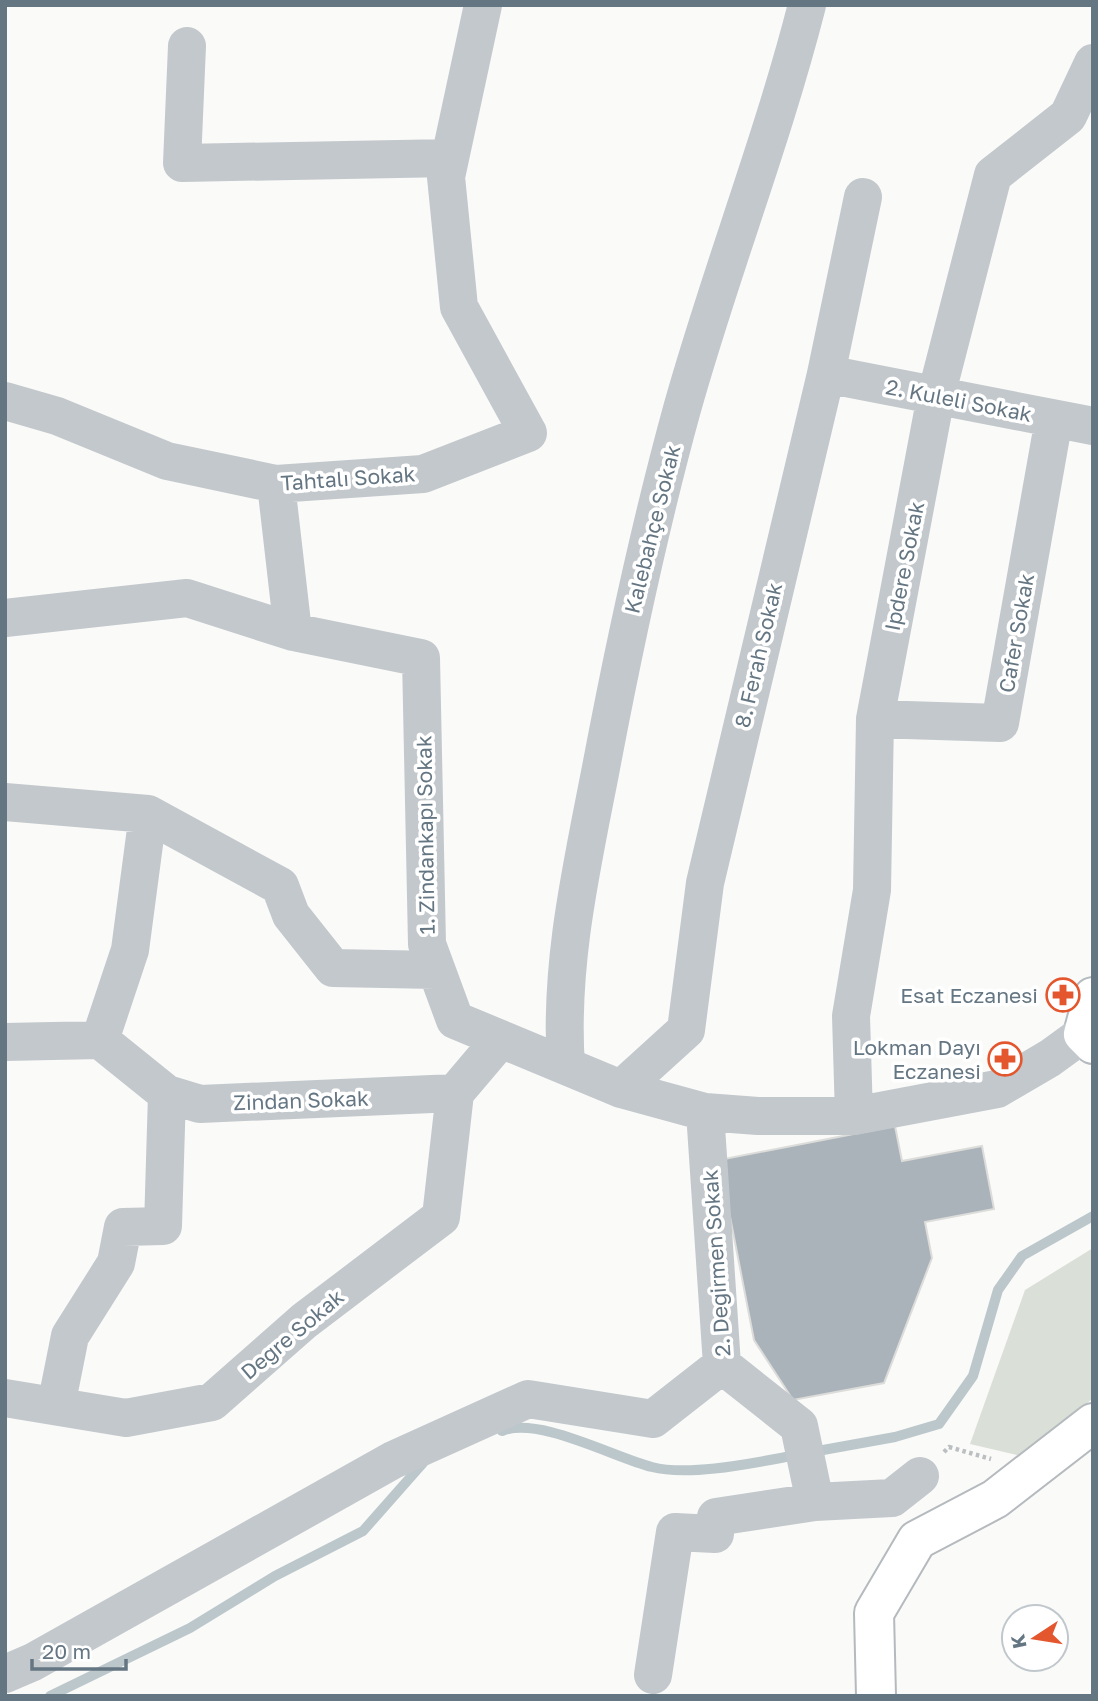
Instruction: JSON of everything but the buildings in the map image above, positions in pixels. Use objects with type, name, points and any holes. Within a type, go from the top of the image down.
[{"type":"main road","points":[[1088,1039],[1093,997]]},
{"type":"main road","points":[[876,1696],[874,1613],[917,1540],[995,1499],[1093,1423]]},
{"type":"street","points":[[187,46],[182,163],[450,158],[483,5]]},
{"type":"street","name":"Kalebahçe Sokak","points":[[566,1066],[563,1024],[572,918],[633,602],[683,407],[785,93],[807,5]]},
{"type":"street","name":"Ipdere Sokak","points":[[855,1116],[851,1016],[872,890],[875,719],[936,396],[993,175],[1068,116],[1093,63]]},
{"type":"street","name":"Tahtalı Sokak","points":[[5,401],[57,416],[167,461],[276,484],[423,474],[528,433],[459,307],[446,177],[450,158]]},
{"type":"street","name":"8. Ferah Sokak","points":[[621,1089],[686,1030],[705,883],[826,374],[863,197]]},
{"type":"street","name":"2. Kuleli Sokak","points":[[826,374],[1093,426]]},
{"type":"street","name":"Cafer Sokak","points":[[875,719],[1000,723],[1054,419]]},
{"type":"street","points":[[276,484],[293,632]]},
{"type":"street","name":"1. Zindankapı Sokak","points":[[5,618],[187,598],[293,632],[421,658],[427,944],[455,1020],[499,1041],[621,1089],[705,1112],[855,1116],[997,1089],[1088,1039]]},
{"type":"street","points":[[5,802],[148,814],[280,886],[291,915],[333,968],[436,970]]},
{"type":"street","points":[[5,1042],[100,1040],[130,950],[148,814]]},
{"type":"street","name":"Zindan Sokak","points":[[100,1040],[167,1094],[200,1104],[455,1093]]},
{"type":"street","points":[[455,1093],[499,1041]]},
{"type":"street","name":"Değre Sokak","points":[[5,1398],[126,1418],[212,1402],[304,1321],[441,1217],[455,1093]]},
{"type":"street","points":[[57,1406],[70,1336],[116,1263],[123,1227],[163,1226],[167,1094]]},
{"type":"street","name":"2. Değirmen Sokak","points":[[705,1112],[722,1366],[799,1426],[813,1493]]},
{"type":"street","points":[[5,1674],[45,1655],[393,1460],[528,1399],[653,1419],[722,1366]]},
{"type":"street","points":[[653,1675],[675,1532],[715,1534],[716,1517],[813,1493],[892,1498],[920,1476]]},
{"type":"path","points":[[920,1476],[948,1447],[1033,1471]]},
{"type":"shaded area","points":[[1093,1248],[1093,1398],[1026,1457],[970,1444],[1025,1290]]},
{"type":"waterway","points":[[812,1452],[895,1437],[939,1424],[973,1376],[998,1290],[1022,1256],[1093,1216]]},
{"type":"waterway","points":[[502,1431],[518,1428],[556,1433],[636,1462],[668,1470],[724,1467],[797,1455]]},
{"type":"waterway","points":[[50,1696],[190,1628],[275,1576],[363,1531],[423,1463]]},
{"type":"place","name":"Esat Eczanesi","points":[[1063,995]]},
{"type":"place","name":"Lokman Dayı Eczanesi","points":[[1005,1059]]}]
